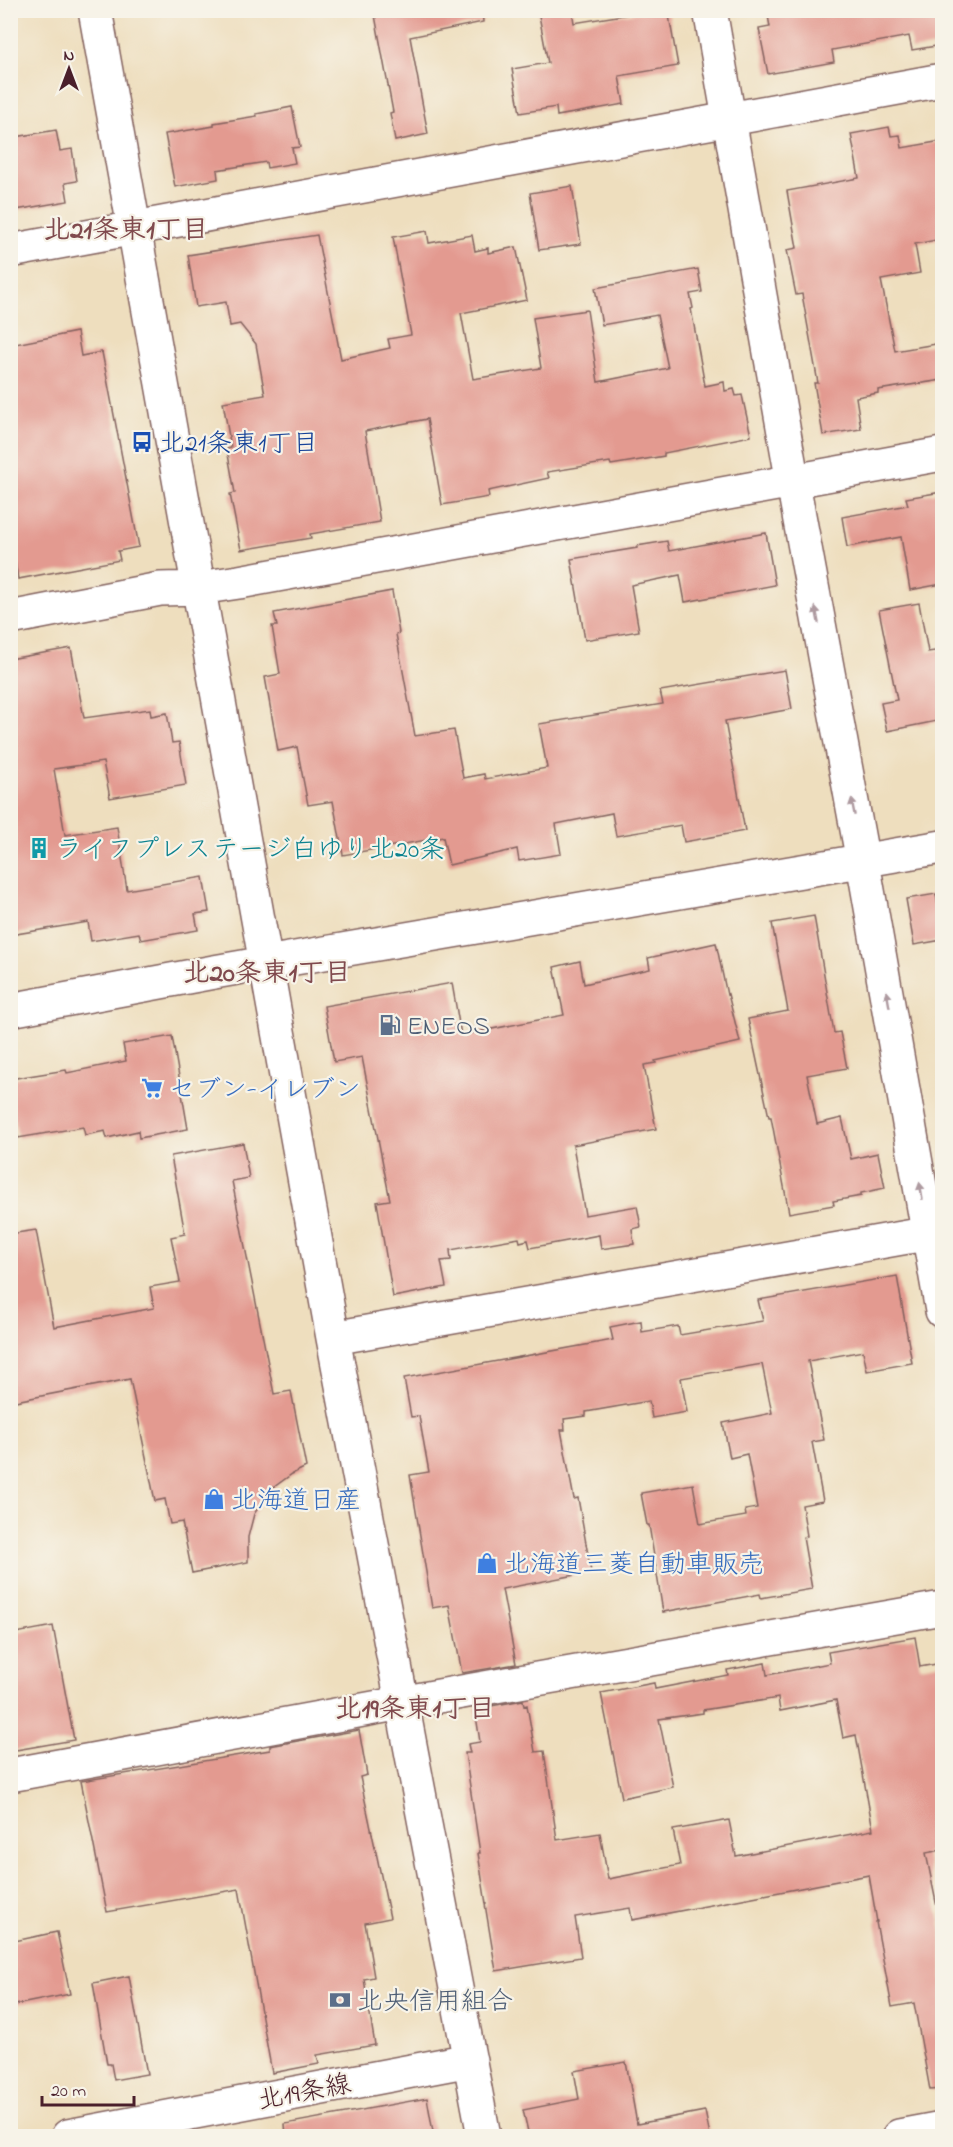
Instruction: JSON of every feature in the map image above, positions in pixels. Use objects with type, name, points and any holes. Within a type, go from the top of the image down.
[{"type":"street","points":[[95,10],[264,963],[484,2136]]},
{"type":"street","points":[[710,10],[863,862],[936,1233],[942,1311]]},
{"type":"street","points":[[10,251],[942,80]]},
{"type":"street","points":[[10,618],[160,589],[199,588],[942,454]]},
{"type":"street","points":[[10,1010],[264,963],[942,847]]},
{"type":"street","points":[[333,1338],[936,1233]]},
{"type":"street","points":[[10,1775],[942,1608]]},
{"type":"street","name":"北19条線","points":[[68,2136],[470,2060]]},
{"type":"street","points":[[899,2136],[942,2128]]},
{"type":"building","points":[[374,10],[482,10],[483,22],[410,37],[428,134],[395,141],[390,113],[393,112]]},
{"type":"building","points":[[538,10],[572,10],[574,23],[654,10],[668,10],[678,66],[619,76],[624,104],[557,116],[556,107],[520,113],[512,69],[548,63]]},
{"type":"building","points":[[767,10],[942,10],[942,45],[912,50],[909,36],[832,50],[834,62],[768,74],[759,29],[770,27]]},
{"type":"building","points":[[292,107],[300,147],[292,148],[295,163],[267,168],[266,162],[217,170],[218,179],[175,187],[165,134],[214,126],[214,123]]},
{"type":"building","points":[[889,127],[891,136],[900,135],[902,148],[942,141],[942,239],[915,244],[920,273],[881,280],[895,351],[942,343],[942,380],[878,390],[878,393],[856,397],[861,429],[823,435],[814,383],[818,383],[802,294],[796,295],[787,250],[797,248],[787,191],[859,178],[851,134]]},
{"type":"building","points":[[56,130],[60,151],[72,149],[77,181],[65,183],[68,201],[10,211],[10,138]]},
{"type":"building","points":[[572,186],[581,244],[539,250],[530,193]]},
{"type":"building","points":[[427,231],[429,243],[472,235],[475,251],[488,248],[488,253],[516,247],[527,300],[461,313],[473,379],[541,368],[533,318],[587,310],[598,382],[668,368],[657,315],[602,325],[595,288],[698,269],[702,292],[690,294],[705,386],[724,382],[725,391],[734,389],[736,396],[742,395],[751,436],[664,453],[664,456],[547,472],[549,478],[488,491],[489,497],[442,505],[427,419],[365,431],[380,522],[310,534],[311,538],[241,550],[230,494],[235,493],[227,449],[231,448],[223,402],[265,395],[256,344],[240,324],[230,326],[226,302],[196,307],[188,255],[317,235],[341,359],[390,348],[388,339],[411,335],[393,237]]},
{"type":"building","points":[[77,332],[81,356],[102,352],[139,547],[118,551],[120,560],[18,579],[14,554],[10,555],[10,345]]},
{"type":"building","points":[[942,492],[942,584],[910,590],[901,537],[847,547],[842,517],[908,505],[906,498]]},
{"type":"building","points":[[766,533],[775,585],[685,602],[680,575],[631,585],[639,631],[585,640],[571,559],[667,541],[669,551]]},
{"type":"building","points":[[392,591],[399,633],[396,634],[415,736],[454,730],[463,778],[484,774],[485,779],[547,768],[539,724],[663,704],[660,691],[785,670],[792,709],[725,721],[745,831],[684,842],[681,825],[616,836],[612,813],[556,824],[561,854],[519,861],[517,849],[449,865],[443,837],[343,855],[333,801],[308,805],[297,747],[278,751],[265,677],[280,674],[272,626],[277,626],[274,613]]},
{"type":"building","points":[[919,603],[928,652],[942,650],[942,720],[887,731],[881,703],[897,700],[879,610]]},
{"type":"building","points":[[71,648],[84,718],[150,709],[151,716],[167,713],[172,743],[179,742],[186,785],[110,798],[103,762],[54,769],[65,835],[117,827],[127,890],[203,877],[209,912],[195,914],[198,930],[141,940],[139,933],[91,941],[88,922],[10,935],[10,659]]},
{"type":"building","points":[[936,894],[942,940],[914,945],[906,899]]},
{"type":"building","points":[[814,916],[834,1033],[840,1032],[847,1068],[807,1075],[817,1124],[842,1118],[851,1159],[878,1153],[885,1188],[861,1193],[861,1196],[833,1201],[834,1205],[789,1213],[771,1117],[769,1117],[748,1019],[788,1011],[772,923]]},
{"type":"building","points":[[716,943],[740,1042],[644,1065],[656,1129],[573,1145],[585,1215],[637,1206],[641,1227],[632,1229],[634,1244],[601,1249],[599,1235],[530,1248],[528,1240],[520,1242],[519,1238],[450,1250],[451,1260],[441,1261],[446,1287],[393,1297],[377,1202],[390,1200],[362,1057],[334,1062],[324,1006],[452,983],[461,1035],[564,1015],[554,967],[580,961],[584,984],[650,969],[648,958]]},
{"type":"building","points":[[172,1036],[188,1129],[139,1138],[138,1131],[107,1138],[105,1131],[85,1135],[83,1127],[18,1138],[10,1097],[10,1079],[66,1070],[67,1073],[126,1061],[123,1044]]},
{"type":"building","points":[[243,1143],[249,1178],[232,1181],[274,1394],[291,1391],[306,1467],[270,1490],[254,1514],[248,1537],[248,1562],[192,1573],[182,1522],[170,1524],[165,1499],[155,1501],[130,1379],[10,1402],[10,1234],[36,1230],[54,1327],[154,1308],[150,1287],[180,1282],[171,1237],[185,1234],[171,1156]]},
{"type":"building","points":[[897,1276],[912,1363],[867,1371],[863,1351],[808,1361],[824,1440],[812,1442],[823,1501],[802,1505],[807,1536],[803,1537],[812,1589],[761,1598],[760,1594],[663,1612],[649,1525],[647,1525],[641,1493],[693,1484],[700,1524],[746,1516],[745,1510],[757,1508],[747,1454],[730,1458],[723,1423],[772,1413],[762,1364],[681,1378],[687,1412],[652,1418],[649,1401],[586,1412],[586,1416],[564,1419],[565,1430],[561,1430],[574,1499],[578,1498],[591,1572],[502,1589],[516,1664],[462,1673],[449,1605],[432,1608],[410,1475],[429,1472],[419,1416],[411,1417],[404,1378],[613,1340],[610,1327],[641,1321],[642,1332],[678,1326],[680,1335],[763,1321],[758,1300]]},
{"type":"building","points":[[53,1626],[74,1740],[10,1751],[10,1634]]},
{"type":"building","points":[[915,1637],[920,1667],[942,1663],[942,1850],[926,1853],[942,1932],[942,2089],[930,2090],[914,2003],[892,2007],[869,1875],[632,1920],[630,1908],[575,1917],[581,1957],[496,1971],[465,1753],[470,1753],[468,1744],[480,1742],[475,1709],[523,1700],[524,1706],[527,1705],[535,1752],[544,1751],[557,1840],[600,1833],[608,1879],[680,1865],[673,1830],[729,1820],[736,1856],[873,1830],[856,1735],[843,1738],[836,1700],[780,1711],[778,1698],[659,1719],[673,1787],[622,1798],[601,1693],[654,1683],[655,1689],[728,1675],[727,1670],[765,1663],[767,1675],[830,1663],[828,1652]]},
{"type":"building","points":[[359,1730],[367,1775],[360,1777],[390,1918],[365,1923],[374,1977],[364,1979],[375,2045],[317,2055],[319,2064],[272,2073],[239,1889],[107,1912],[81,1781],[270,1750],[270,1746]]},
{"type":"building","points":[[57,1932],[70,1994],[10,2006],[10,1942]]},
{"type":"building","points":[[129,1976],[147,2074],[114,2080],[111,2064],[107,2064],[93,1983]]},
{"type":"building","points":[[626,2062],[637,2124],[705,2111],[710,2136],[529,2136],[523,2110],[579,2099],[574,2071]]},
{"type":"building","points":[[427,2098],[433,2132],[411,2136],[286,2136],[285,2124]]},
{"type":"place","name":"北21条東1丁目","points":[[142,442]]},
{"type":"place","name":"ライフプレステージ白ゆり北20条","points":[[39,848]]},
{"type":"place","name":"ENEOS","points":[[390,1025]]},
{"type":"place","name":"セブン-イレブン","points":[[152,1088]]},
{"type":"place","name":"北海道日産","points":[[214,1499]]},
{"type":"place","name":"北海道三菱自動車販売","points":[[487,1563]]},
{"type":"place","name":"北央信用組合","points":[[340,2000]]},
{"type":"district","name":"北21条東1丁目","points":[[126,229]]},
{"type":"district","name":"北20条東1丁目","points":[[267,972]]},
{"type":"district","name":"北19条東1丁目","points":[[415,1708]]}]
